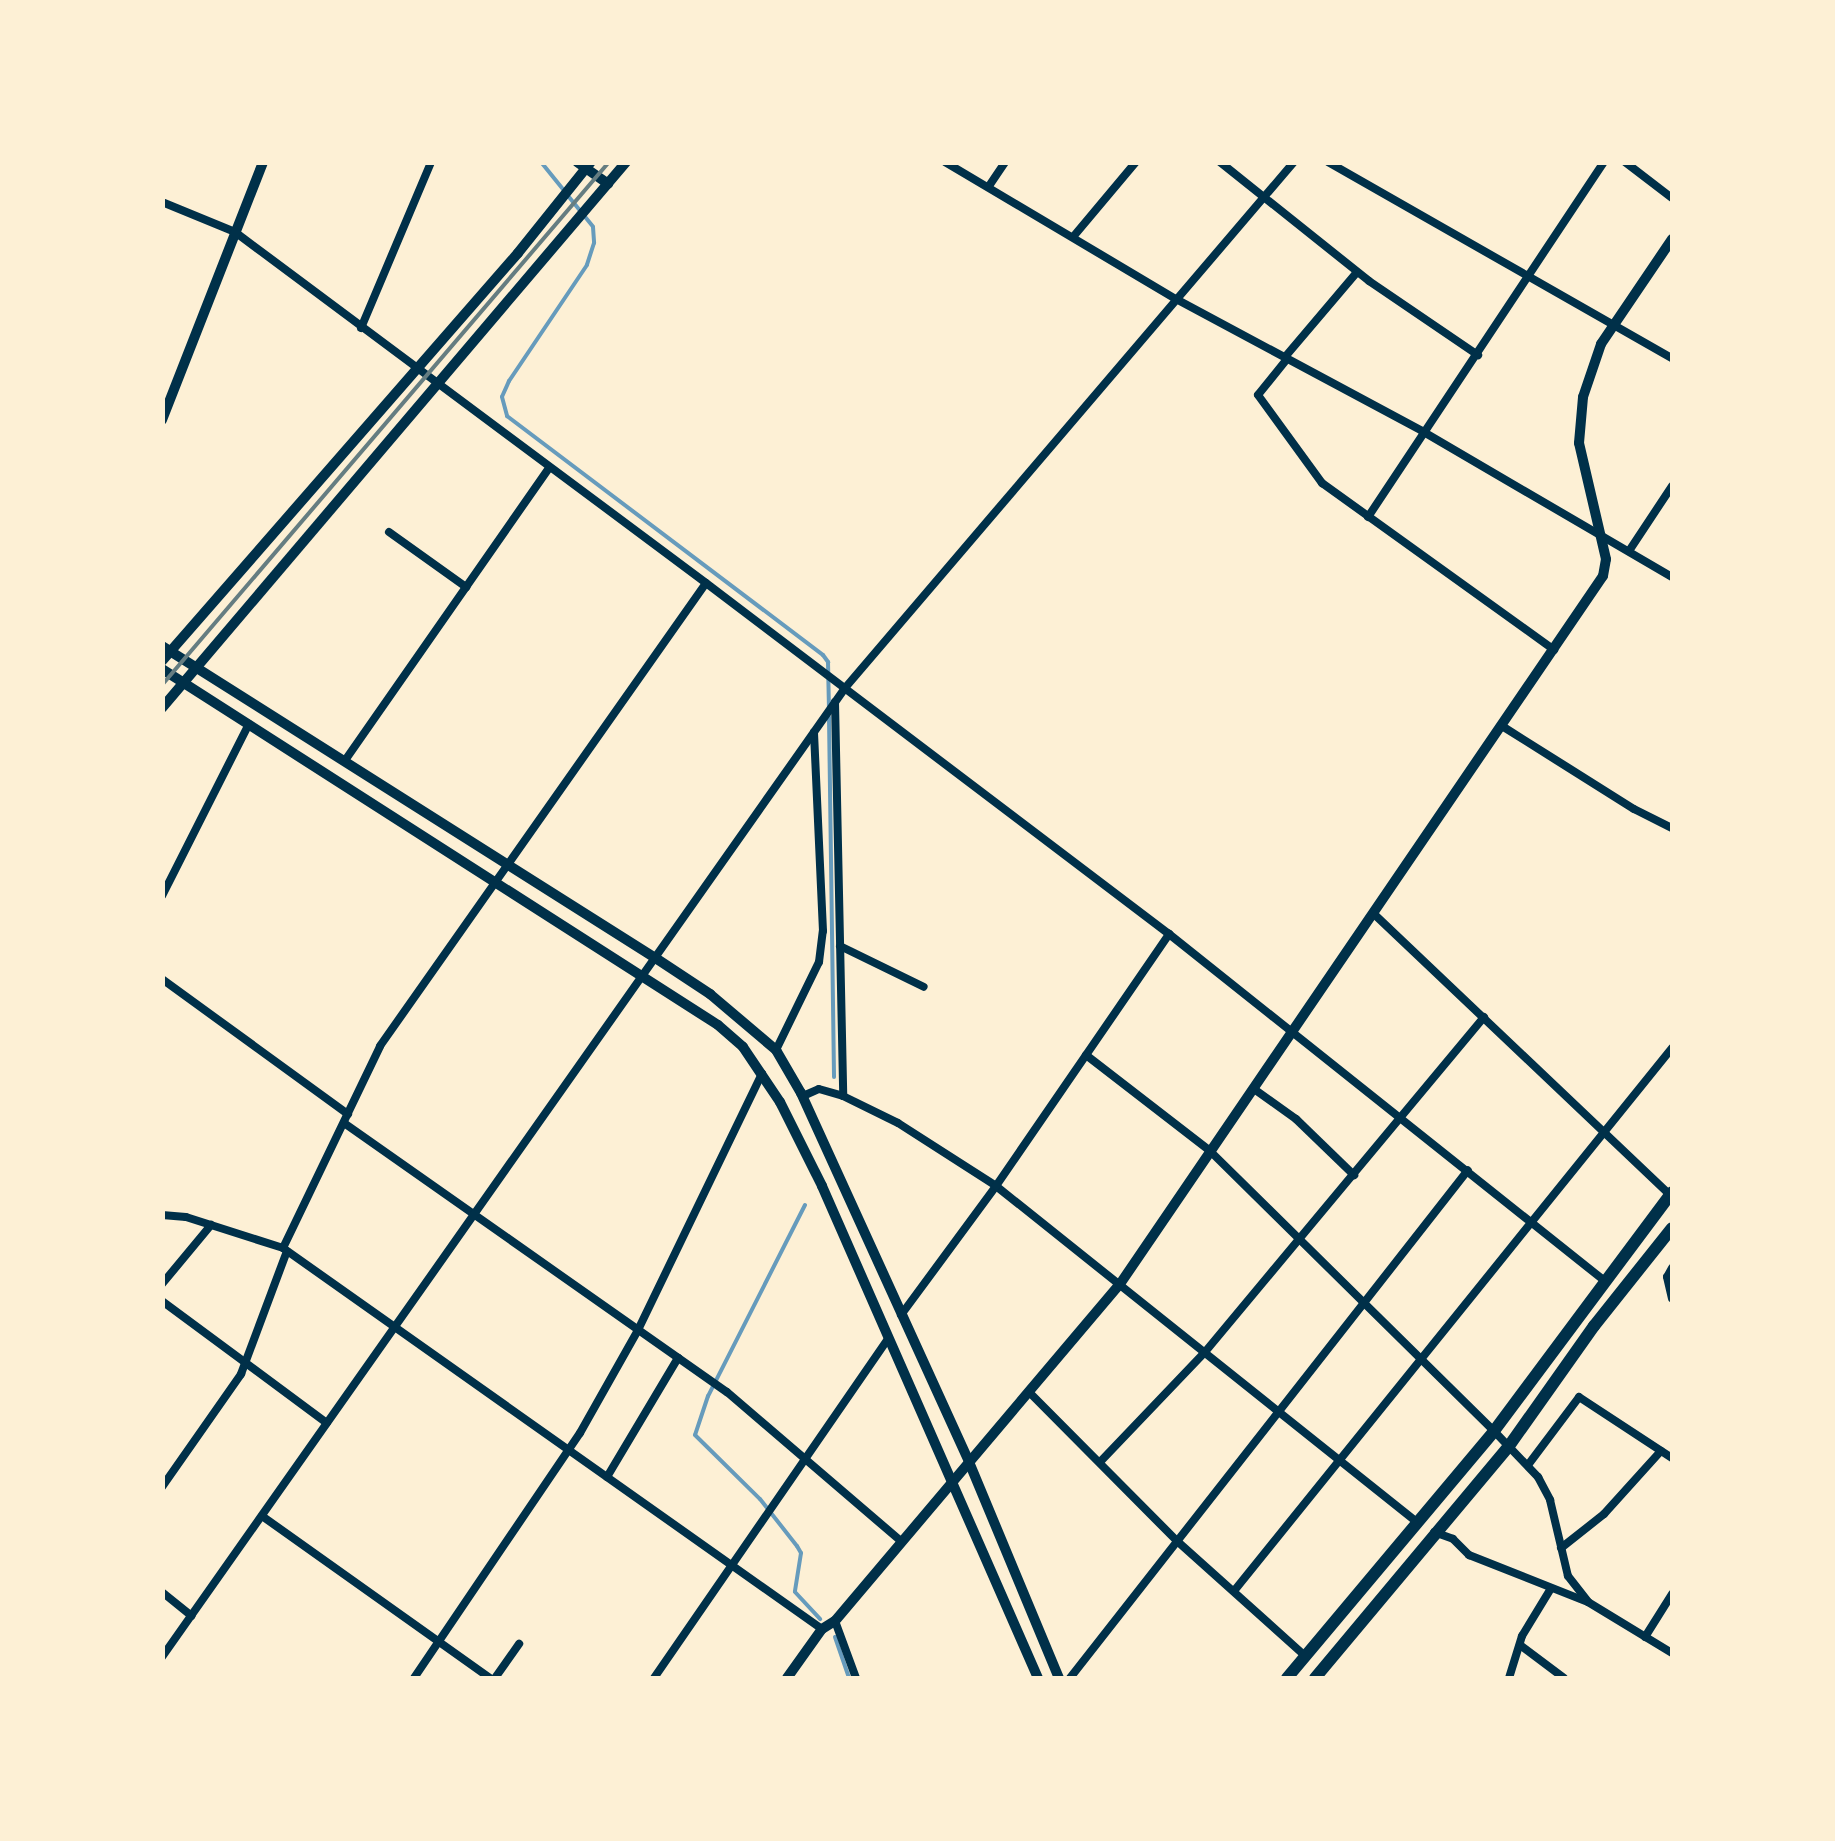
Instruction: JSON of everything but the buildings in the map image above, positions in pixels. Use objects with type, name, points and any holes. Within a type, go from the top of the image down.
[{"type":"highway","points":[[1287,1678],[1494,1431],[1671,1193]]},
{"type":"highway","points":[[1315,1678],[1508,1446],[1594,1326],[1672,1228]]},
{"type":"street","points":[[162,420],[263,162]]},
{"type":"street","points":[[361,328],[432,162]]},
{"type":"street","points":[[162,708],[626,162]]},
{"type":"street","points":[[945,162],[1176,299],[1424,432],[1672,576]]},
{"type":"street","points":[[989,186],[1005,162]]},
{"type":"street","points":[[1072,236],[1136,162]]},
{"type":"street","points":[[1220,162],[1357,272],[1478,354]]},
{"type":"street","points":[[162,1657],[845,688],[1294,162]]},
{"type":"street","points":[[1328,162],[1672,358]]},
{"type":"street","points":[[1368,517],[1604,162]]},
{"type":"street","points":[[1625,162],[1672,198]]},
{"type":"street","points":[[608,184],[585,164],[416,368],[165,652],[196,665],[657,959],[710,994],[776,1050],[803,1096],[969,1462],[1060,1678]]},
{"type":"street","points":[[162,202],[235,232],[706,584],[1169,934],[1606,1282]]},
{"type":"street","points":[[787,1678],[822,1630],[835,1621],[1120,1284],[1603,576],[1606,559],[1583,472],[1579,423],[1585,386],[1612,325],[1672,239]]},
{"type":"street","points":[[1357,272],[1258,394],[1322,483],[1554,650]]},
{"type":"street","points":[[346,759],[549,468]]},
{"type":"street","points":[[1629,552],[1672,486]]},
{"type":"street","points":[[389,532],[466,587]]},
{"type":"street","points":[[162,1487],[241,1374],[285,1249],[380,1046],[706,584]]},
{"type":"street","points":[[162,669],[718,1025],[762,1073],[822,1186],[886,1340],[1038,1678]]},
{"type":"street","points":[[835,702],[844,1096]]},
{"type":"street","points":[[162,896],[249,724]]},
{"type":"street","points":[[1502,726],[1634,810],[1672,828]]},
{"type":"street","points":[[776,1050],[819,962],[823,931],[814,732]]},
{"type":"street","points":[[1374,914],[1671,1193]]},
{"type":"street","points":[[900,1316],[996,1186],[1169,934]]},
{"type":"street","points":[[840,946],[924,987]]},
{"type":"street","points":[[162,979],[476,1216],[714,1384],[901,1542]]},
{"type":"street","points":[[1100,1462],[1204,1352],[1484,1017]]},
{"type":"street","points":[[1234,1592],[1672,1048]]},
{"type":"street","points":[[1086,1056],[1210,1151],[1528,1465],[1550,1500],[1568,1576],[1588,1602]]},
{"type":"street","points":[[414,1678],[570,1451],[638,1330],[762,1073]]},
{"type":"street","points":[[803,1096],[819,1089],[844,1096],[898,1123],[996,1186],[1418,1523]]},
{"type":"street","points":[[1254,1089],[1296,1118],[1354,1175]]},
{"type":"street","points":[[1070,1678],[1468,1170]]},
{"type":"street","points":[[162,1215],[211,1225],[285,1249],[822,1630]]},
{"type":"street","points":[[162,1284],[211,1225]]},
{"type":"street","points":[[1672,1268],[1667,1277],[1672,1298]]},
{"type":"street","points":[[162,1301],[327,1423]]},
{"type":"street","points":[[654,1678],[886,1340]]},
{"type":"street","points":[[607,1476],[678,1358]]},
{"type":"street","points":[[1029,1392],[1177,1541],[1306,1656]]},
{"type":"street","points":[[1528,1465],[1579,1397],[1672,1458]]},
{"type":"street","points":[[1561,1548],[1604,1514],[1661,1451]]},
{"type":"street","points":[[262,1516],[493,1678],[520,1644]]},
{"type":"street","points":[[1434,1532],[1453,1539],[1468,1555],[1588,1602],[1672,1653]]},
{"type":"street","points":[[1509,1678],[1520,1645],[1550,1590]]},
{"type":"street","points":[[162,1592],[192,1616]]},
{"type":"street","points":[[1645,1637],[1672,1594]]},
{"type":"street","points":[[835,1621],[856,1678]]},
{"type":"street","points":[[1520,1645],[1564,1678]]},
{"type":"waterway","points":[[541,162],[563,189]]},
{"type":"waterway","points":[[569,197],[593,227],[594,243],[587,265],[509,381],[502,397],[507,416],[823,655],[828,662],[829,708]]},
{"type":"waterway","points":[[829,717],[834,1077]]},
{"type":"waterway","points":[[805,1205],[708,1396],[695,1435],[760,1499],[797,1546],[801,1553],[795,1592],[820,1619]]},
{"type":"waterway","points":[[835,1637],[849,1678]]},
{"type":"railway","points":[[162,685],[609,162]]}]
